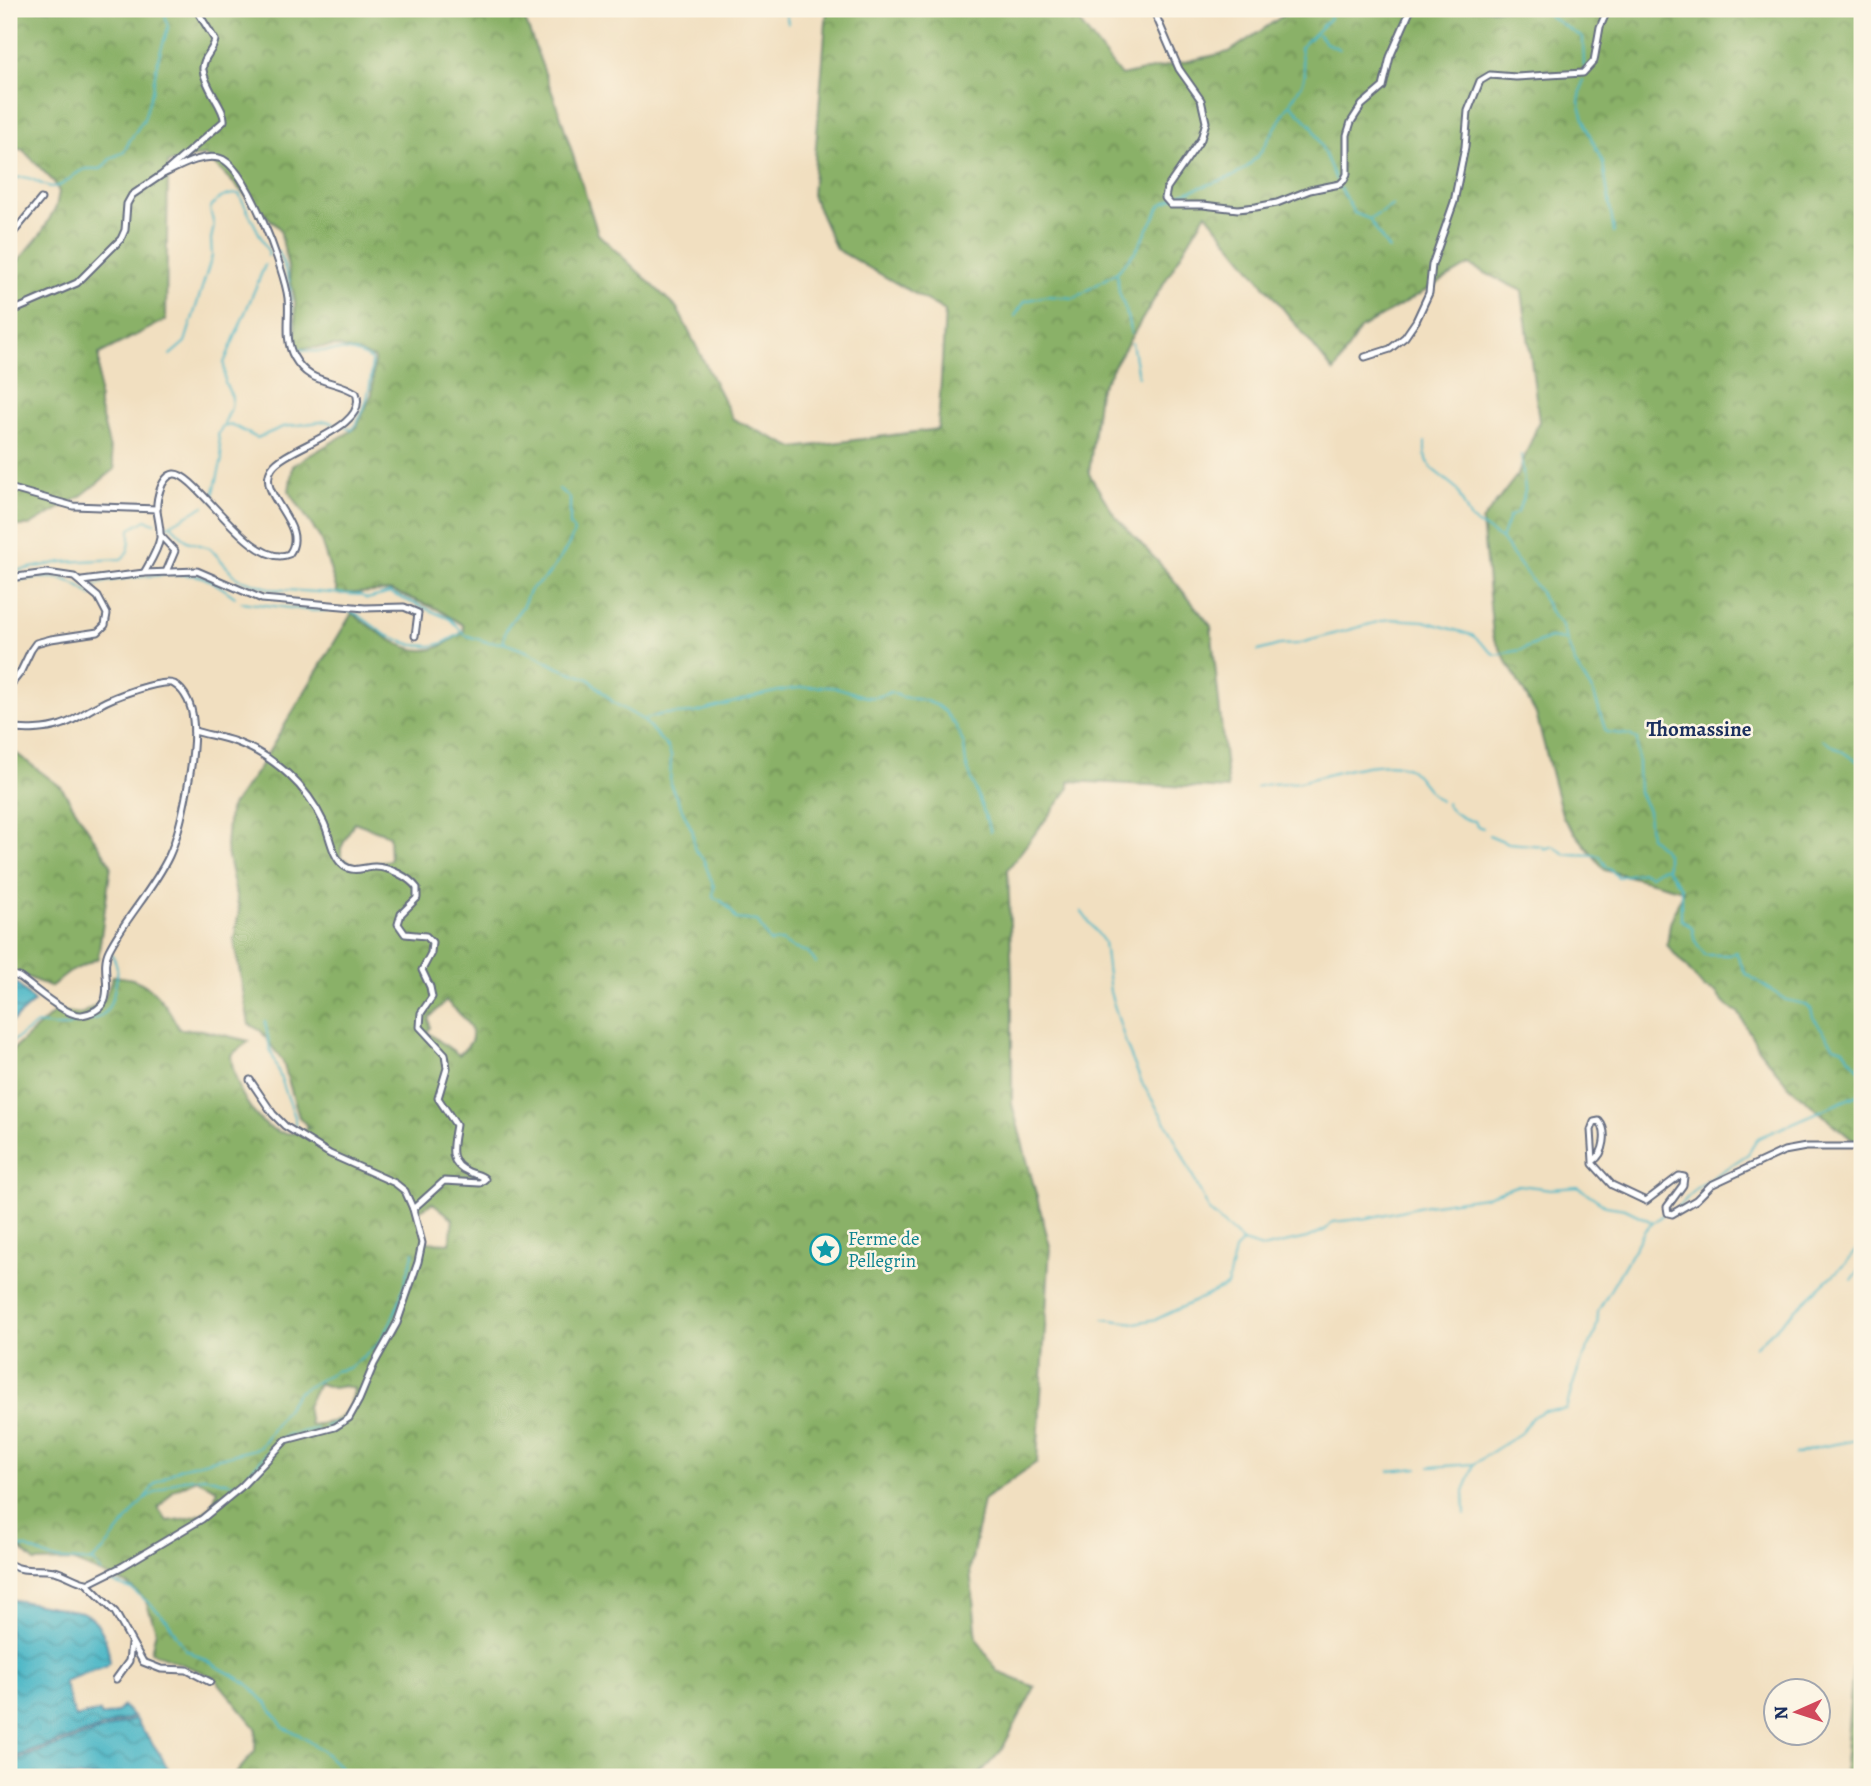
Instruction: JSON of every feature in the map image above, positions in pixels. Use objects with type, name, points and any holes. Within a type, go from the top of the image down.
[{"type":"street","points":[[9,315],[86,276],[121,239],[125,230],[126,209],[132,195],[163,174],[222,124],[225,118],[212,96],[203,69],[204,59],[215,45],[215,40],[196,9]]},
{"type":"street","points":[[1153,9],[1179,69],[1201,100],[1206,122],[1201,139],[1165,192],[1167,202],[1171,205],[1238,209],[1277,203],[1310,190],[1340,184],[1344,180],[1347,174],[1347,135],[1351,122],[1362,105],[1383,87],[1390,57],[1411,9]]},
{"type":"street","points":[[1365,357],[1397,345],[1416,321],[1429,293],[1432,265],[1454,202],[1465,147],[1468,111],[1480,81],[1490,75],[1516,77],[1584,73],[1594,61],[1600,27],[1608,9]]},
{"type":"street","points":[[144,573],[157,547],[160,535],[157,509],[165,480],[171,475],[181,475],[188,480],[214,509],[260,549],[277,556],[289,554],[294,544],[293,532],[272,492],[268,480],[270,472],[278,462],[328,434],[348,419],[355,410],[358,398],[356,393],[349,389],[316,379],[295,358],[290,346],[286,285],[246,184],[232,164],[220,158],[206,158],[163,174]]},
{"type":"street","points":[[9,238],[41,199]]},
{"type":"street","points":[[9,488],[73,506],[157,509]]},
{"type":"street","points":[[160,535],[175,551],[166,572]]},
{"type":"street","points":[[82,581],[144,573],[197,571],[262,599],[371,608],[407,608],[418,612],[415,636]]},
{"type":"street","points":[[9,578],[56,573],[69,575],[82,581],[105,606],[107,614],[104,628],[93,634],[36,643],[9,687]]},
{"type":"street","points":[[9,728],[28,730],[61,725],[103,702],[164,681],[175,685],[185,695],[192,712],[194,732],[175,842],[158,877],[109,950],[106,959],[108,993],[105,1000],[87,1013],[72,1014],[19,977],[9,974]]},
{"type":"street","points":[[194,732],[238,742],[270,760],[290,776],[305,791],[317,809],[336,855],[343,865],[353,870],[374,867],[386,869],[410,880],[417,888],[417,898],[401,914],[398,924],[405,934],[426,936],[432,942],[431,953],[422,967],[432,998],[421,1013],[420,1027],[444,1053],[447,1068],[438,1098],[456,1125],[451,1146],[453,1156],[462,1168],[485,1179],[480,1183],[444,1181],[413,1209]]},
{"type":"street","points":[[88,1584],[202,1519],[240,1488],[275,1448],[286,1440],[335,1427],[349,1418],[397,1323],[418,1262],[422,1243],[406,1193],[395,1183],[330,1154],[285,1126],[272,1114],[250,1080]]},
{"type":"street","points":[[1593,1161],[1602,1152],[1603,1127],[1599,1121],[1594,1122],[1591,1127],[1593,1161],[1595,1168],[1611,1185],[1644,1201],[1683,1176],[1684,1183],[1667,1207],[1668,1213],[1672,1214],[1696,1200],[1711,1185],[1784,1151],[1807,1147],[1862,1147]]},
{"type":"street","points":[[9,1564],[22,1570],[58,1571],[73,1580],[88,1584],[113,1609],[145,1663],[161,1669],[187,1670],[210,1682]]},
{"type":"street","points":[[116,1679],[129,1661],[131,1639]]},
{"type":"green space","points":[[9,9],[521,9],[559,111],[598,234],[677,308],[733,419],[794,448],[938,429],[945,311],[836,249],[812,195],[827,9],[1069,9],[1121,76],[1229,52],[1293,9],[1862,9],[1862,1148],[1789,1086],[1760,1051],[1738,1012],[1725,1004],[1716,992],[1704,988],[1667,945],[1670,923],[1683,890],[1605,870],[1563,818],[1536,714],[1493,636],[1482,521],[1518,474],[1539,421],[1522,291],[1469,265],[1360,329],[1334,372],[1206,213],[1099,391],[1089,474],[1115,516],[1163,567],[1211,626],[1228,789],[1069,781],[1069,789],[1008,869],[1012,979],[1012,1104],[1050,1246],[1037,1462],[983,1500],[970,1570],[977,1639],[998,1672],[1035,1687],[1001,1751],[977,1777],[233,1777],[255,1751],[256,1728],[214,1677],[151,1652],[156,1630],[145,1599],[127,1584],[72,1561],[35,1562],[9,1538],[9,1053],[56,1011],[81,1014],[104,1000],[113,976],[130,978],[156,994],[179,1029],[202,1030],[249,1041],[231,1055],[236,1080],[249,1106],[268,1127],[280,1132],[293,1133],[309,1128],[299,1117],[283,1062],[261,1031],[249,1024],[234,940],[239,910],[226,847],[229,810],[259,768],[352,613],[394,642],[417,650],[441,646],[464,631],[463,625],[437,609],[392,591],[338,594],[320,538],[289,491],[293,465],[356,428],[372,394],[374,358],[337,346],[296,349],[295,301],[280,229],[205,155],[168,163],[166,320],[99,354],[99,406],[115,469],[81,496],[29,526],[9,526],[9,272],[41,234],[56,207],[59,192],[54,182],[22,149],[9,150]],"holes":[[[354,822],[389,835],[390,860],[358,866],[341,858],[341,848]],[[446,1001],[468,1024],[471,1041],[459,1055],[427,1032],[430,1028],[429,1018]],[[433,1203],[453,1219],[450,1243],[427,1242],[417,1212]],[[318,1383],[333,1388],[344,1386],[354,1389],[349,1407],[340,1418],[310,1425],[307,1406]],[[196,1479],[217,1489],[211,1506],[200,1515],[167,1521],[158,1508],[174,1490]]]},
{"type":"green space","points":[[9,748],[61,787],[111,865],[98,958],[70,972],[50,987],[9,969]]},
{"type":"green space","points":[[1854,1653],[1862,1654],[1862,1777],[1844,1777]]},
{"type":"water","points":[[12,978],[34,1002],[9,1024],[9,981]]},
{"type":"water","points":[[9,1599],[89,1615],[99,1626],[110,1662],[106,1666],[64,1681],[75,1717],[100,1712],[102,1716],[116,1713],[123,1706],[133,1717],[9,1759]]},
{"type":"water","points":[[135,1719],[161,1756],[169,1777],[9,1777],[9,1762]]},
{"type":"waterway","points":[[9,180],[23,177],[53,187],[83,170],[101,169],[111,158],[124,152],[144,119],[152,91],[168,28],[164,9]]},
{"type":"waterway","points":[[785,9],[788,23]]},
{"type":"waterway","points":[[1015,316],[1025,301],[1046,296],[1075,298],[1117,272],[1137,249],[1161,205],[1183,193],[1234,176],[1247,167],[1260,153],[1303,82],[1305,74],[1300,48],[1330,18],[1329,9]]},
{"type":"waterway","points":[[1545,9],[1549,16],[1583,38],[1584,67]]},
{"type":"waterway","points":[[1318,34],[1326,43],[1339,49]]},
{"type":"waterway","points":[[1583,80],[1579,102],[1587,129],[1603,163],[1614,232]]},
{"type":"waterway","points":[[1290,104],[1313,127],[1336,180]]},
{"type":"waterway","points":[[1340,188],[1354,213],[1369,219],[1389,250]]},
{"type":"waterway","points":[[170,355],[185,342],[212,256],[211,239],[214,226],[210,209],[215,202],[226,196],[239,194],[269,253],[268,256]]},
{"type":"waterway","points":[[1370,219],[1393,205]]},
{"type":"waterway","points":[[278,251],[289,280],[296,348],[305,351],[341,350],[361,354],[371,360],[370,388],[365,406],[352,430],[345,427]]},
{"type":"waterway","points":[[224,424],[231,408],[232,397],[225,383],[224,363],[265,265]]},
{"type":"waterway","points":[[1117,274],[1119,292],[1131,334]]},
{"type":"waterway","points":[[1132,343],[1138,377]]},
{"type":"waterway","points":[[212,500],[222,459],[218,435],[222,427],[232,425],[257,438],[283,427],[327,421],[334,424]]},
{"type":"waterway","points":[[1425,442],[1425,455],[1431,468],[1456,488],[1471,520],[1501,539],[1540,592],[1552,615],[1561,624],[1575,664],[1594,694],[1606,732],[1630,735],[1637,740],[1639,792],[1648,811],[1650,837],[1663,849],[1667,856],[1667,870],[1681,887],[1681,919],[1692,928],[1695,941],[1705,955],[1730,955],[1736,952],[1745,973],[1786,1000],[1805,1004],[1834,1046],[1843,1049],[1862,1072]]},
{"type":"waterway","points":[[1501,539],[1509,517],[1518,512],[1525,491],[1521,455]]},
{"type":"waterway","points":[[504,642],[508,626],[529,592],[551,571],[573,535],[574,531],[570,525],[570,498],[559,489]]},
{"type":"waterway","points":[[165,526],[204,506]]},
{"type":"waterway","points":[[9,572],[62,562],[121,559],[128,550],[130,529],[146,520],[155,523]]},
{"type":"waterway","points":[[171,525],[187,541],[210,548],[237,578],[272,589],[360,595],[367,599],[390,593],[450,619],[465,635],[487,642],[504,643],[589,679],[614,703],[643,720],[664,714],[697,712],[796,688],[838,688],[866,697],[890,692],[923,700],[945,712],[956,726],[964,745],[966,764],[991,832]]},
{"type":"waterway","points":[[95,586],[130,578],[193,576],[211,581],[235,597]]},
{"type":"waterway","points":[[9,581],[62,579],[92,596]]},
{"type":"waterway","points":[[241,602],[315,611],[345,610],[357,614],[386,635],[413,645],[432,646],[460,634]]},
{"type":"waterway","points":[[1258,651],[1279,645],[1297,644],[1389,619],[1424,621],[1472,635],[1495,655],[1521,650],[1550,638],[1565,640]]},
{"type":"waterway","points":[[643,720],[668,748],[671,756],[670,784],[693,832],[694,848],[704,861],[714,887],[713,897],[727,905],[736,919],[757,921],[770,942],[782,941],[792,948],[808,952],[816,963]]},
{"type":"waterway","points":[[1822,739],[1862,764]]},
{"type":"waterway","points":[[1256,787],[1298,782],[1388,764],[1410,769],[1440,801]]},
{"type":"waterway","points":[[1446,803],[1451,810],[1475,821],[1477,826],[1483,828]]},
{"type":"waterway","points":[[1489,835],[1508,843],[1543,846],[1544,849],[1553,846],[1565,854],[1600,856],[1618,877],[1643,872],[1650,875],[1659,869],[1667,868]]},
{"type":"waterway","points":[[1081,911],[1104,942],[1110,992],[1127,1047],[1142,1083],[1171,1131],[1210,1212],[1243,1242],[1262,1248],[1307,1238],[1325,1230],[1333,1222],[1484,1197],[1519,1185],[1551,1189],[1578,1187],[1606,1206],[1625,1209],[1652,1222]]},
{"type":"waterway","points":[[9,1044],[37,1024],[65,1027],[103,1014],[113,997],[117,978],[117,967],[112,955]]},
{"type":"waterway","points":[[265,1021],[270,1049],[295,1117],[295,1126]]},
{"type":"waterway","points":[[1677,1209],[1695,1189],[1748,1154],[1758,1138],[1862,1093]]},
{"type":"waterway","points":[[1430,1467],[1474,1464],[1522,1432],[1532,1417],[1544,1411],[1566,1409],[1578,1370],[1595,1333],[1598,1311],[1645,1230],[1662,1215]]},
{"type":"waterway","points":[[1103,1319],[1135,1323],[1157,1319],[1227,1286],[1235,1250],[1243,1242]]},
{"type":"waterway","points":[[1755,1347],[1845,1264],[1862,1243]]},
{"type":"waterway","points":[[144,1499],[156,1483],[180,1468],[259,1448],[297,1393],[335,1371],[349,1368],[377,1345],[398,1305],[414,1252]]},
{"type":"waterway","points":[[1852,1280],[1862,1266]]},
{"type":"waterway","points":[[325,1427],[338,1422]]},
{"type":"waterway","points":[[91,1562],[103,1551],[144,1499],[183,1479],[205,1477],[238,1485],[277,1442],[287,1435],[316,1429]]},
{"type":"waterway","points":[[1795,1455],[1819,1447],[1862,1439]]},
{"type":"waterway","points":[[1465,1514],[1464,1492],[1474,1464]]},
{"type":"waterway","points":[[1389,1471],[1418,1468]]},
{"type":"waterway","points":[[9,1545],[27,1548],[53,1559],[94,1562],[101,1572]]},
{"type":"waterway","points":[[9,1568],[22,1575]]},
{"type":"waterway","points":[[105,1580],[131,1589],[149,1603],[167,1620],[185,1649],[247,1683],[268,1705],[284,1728],[324,1752],[346,1777]]},
{"type":"place","name":"Ferme de Pellegrin","points":[[825,1249]]},
{"type":"district","name":"Thomassine","points":[[1699,729]]}]
